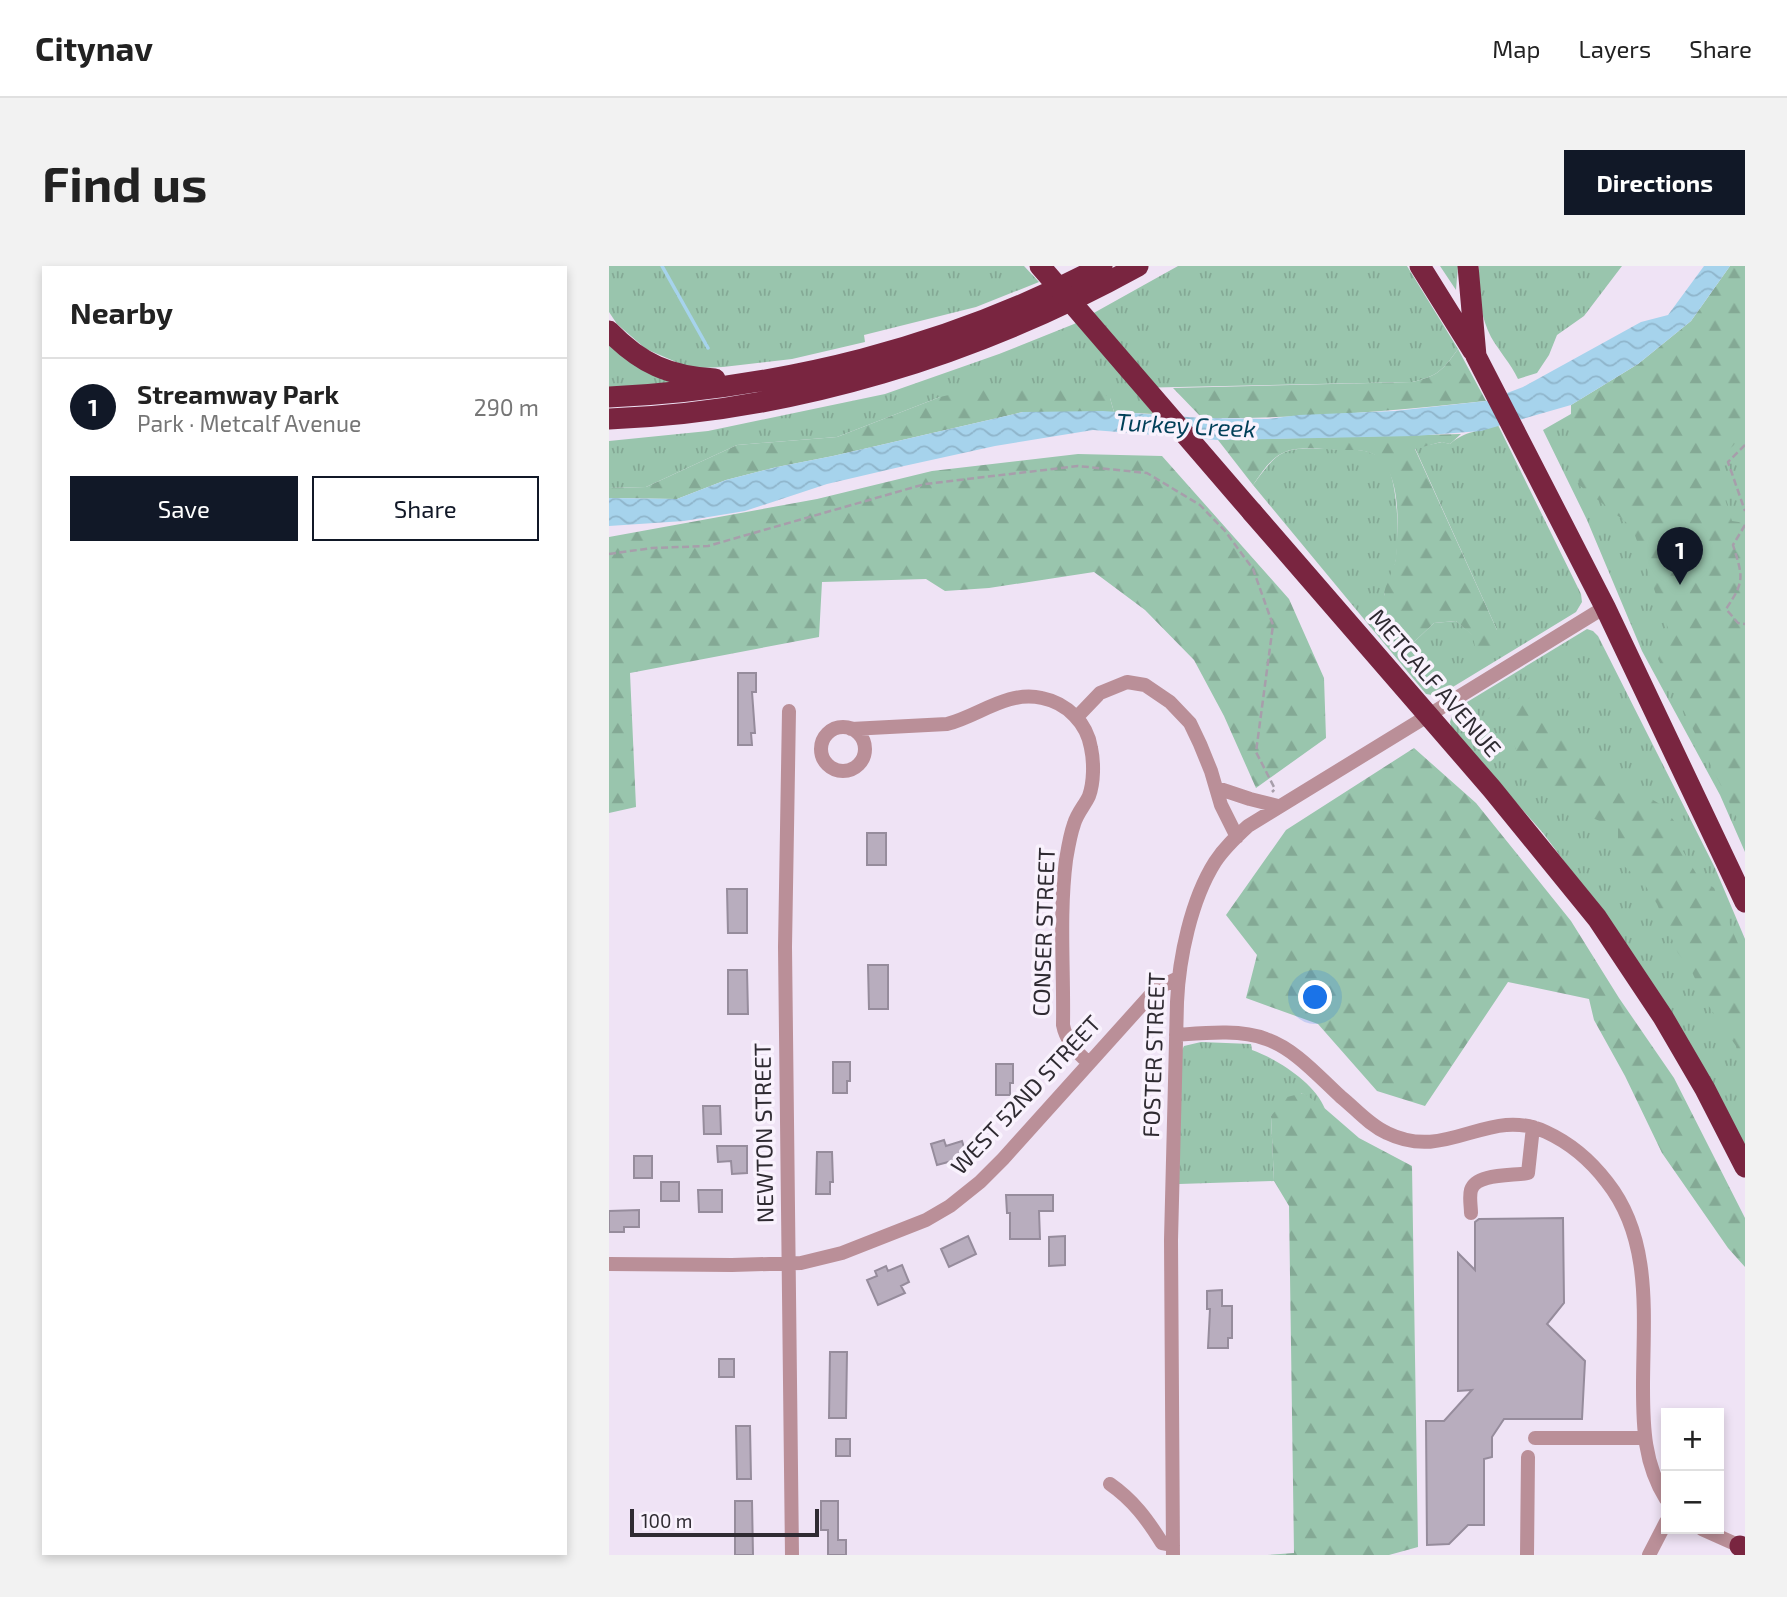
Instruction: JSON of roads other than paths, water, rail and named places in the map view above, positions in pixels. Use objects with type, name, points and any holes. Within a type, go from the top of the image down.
[{"type":"highway","name":"METCALF AVENUE","points":[[1040,266],[1426,716],[1492,789],[1597,918],[1663,1017],[1705,1089],[1745,1167]]},
{"type":"highway","points":[[609,419],[744,405],[866,377],[963,346],[1019,324],[1099,288],[1138,266]]},
{"type":"highway","points":[[1420,266],[1476,356],[1531,460],[1605,607],[1745,902]]},
{"type":"highway","points":[[1468,266],[1476,356]]},
{"type":"highway","points":[[609,397],[676,394],[789,377],[853,362],[940,336],[1020,306],[1095,269]]},
{"type":"highway","points":[[609,331],[641,358],[656,367],[685,377],[789,377]]},
{"type":"street","name":"FOSTER STREET","points":[[1173,1550],[1171,1240],[1178,978],[1197,901],[1207,877],[1225,848],[1248,826],[1605,607]]},
{"type":"street","points":[[851,729],[947,724],[1002,701],[1033,697],[1044,698],[1077,717],[1100,693],[1127,682],[1145,685],[1170,702],[1189,723],[1217,788],[1221,806],[1237,836]]},
{"type":"street","name":"NEWTON STREET","points":[[789,711],[786,960],[792,1555]]},
{"type":"street","name":"CONSER STREET","points":[[1077,717],[1091,748],[1092,782],[1088,797],[1074,823],[1066,864],[1063,1025],[1065,1034],[1089,1063]]},
{"type":"street","points":[[1217,788],[1278,806]]},
{"type":"street","name":"WEST 52ND STREET","points":[[609,1264],[789,1263],[842,1253],[926,1220],[950,1206],[980,1182],[1156,989],[1178,978]]},
{"type":"street","points":[[1176,1035],[1242,1034],[1268,1040],[1292,1053],[1375,1127],[1399,1139],[1436,1143],[1493,1126],[1533,1127],[1559,1139],[1596,1168],[1623,1208],[1639,1246],[1643,1301],[1644,1438],[1649,1462],[1661,1488]]},
{"type":"street","points":[[1471,1213],[1471,1190],[1478,1181],[1487,1177],[1528,1173],[1533,1127]]},
{"type":"street","points":[[1535,1438],[1644,1438]]},
{"type":"street","points":[[1527,1555],[1528,1457]]},
{"type":"street","points":[[1110,1484],[1128,1496],[1162,1543],[1173,1550]]},
{"type":"street","points":[[1649,1555],[1661,1532]]},
{"type":"street","points":[[1714,1534],[1743,1546]]},
{"type":"water","name":"Turkey Creek","points":[[1704,266],[1730,266],[1691,321],[1638,364],[1571,405],[1481,431],[1415,436],[1218,440],[1093,430],[995,446],[904,466],[827,484],[745,511],[684,521],[609,526],[609,498],[677,499],[726,480],[777,467],[1023,412],[1103,411],[1202,418],[1267,419],[1395,411],[1486,401],[1523,387],[1641,322],[1668,315]]},
{"type":"waterway","points":[[662,266],[708,348]]},
{"type":"place","name":"Streamway Park","points":[[1680,585]]}]
